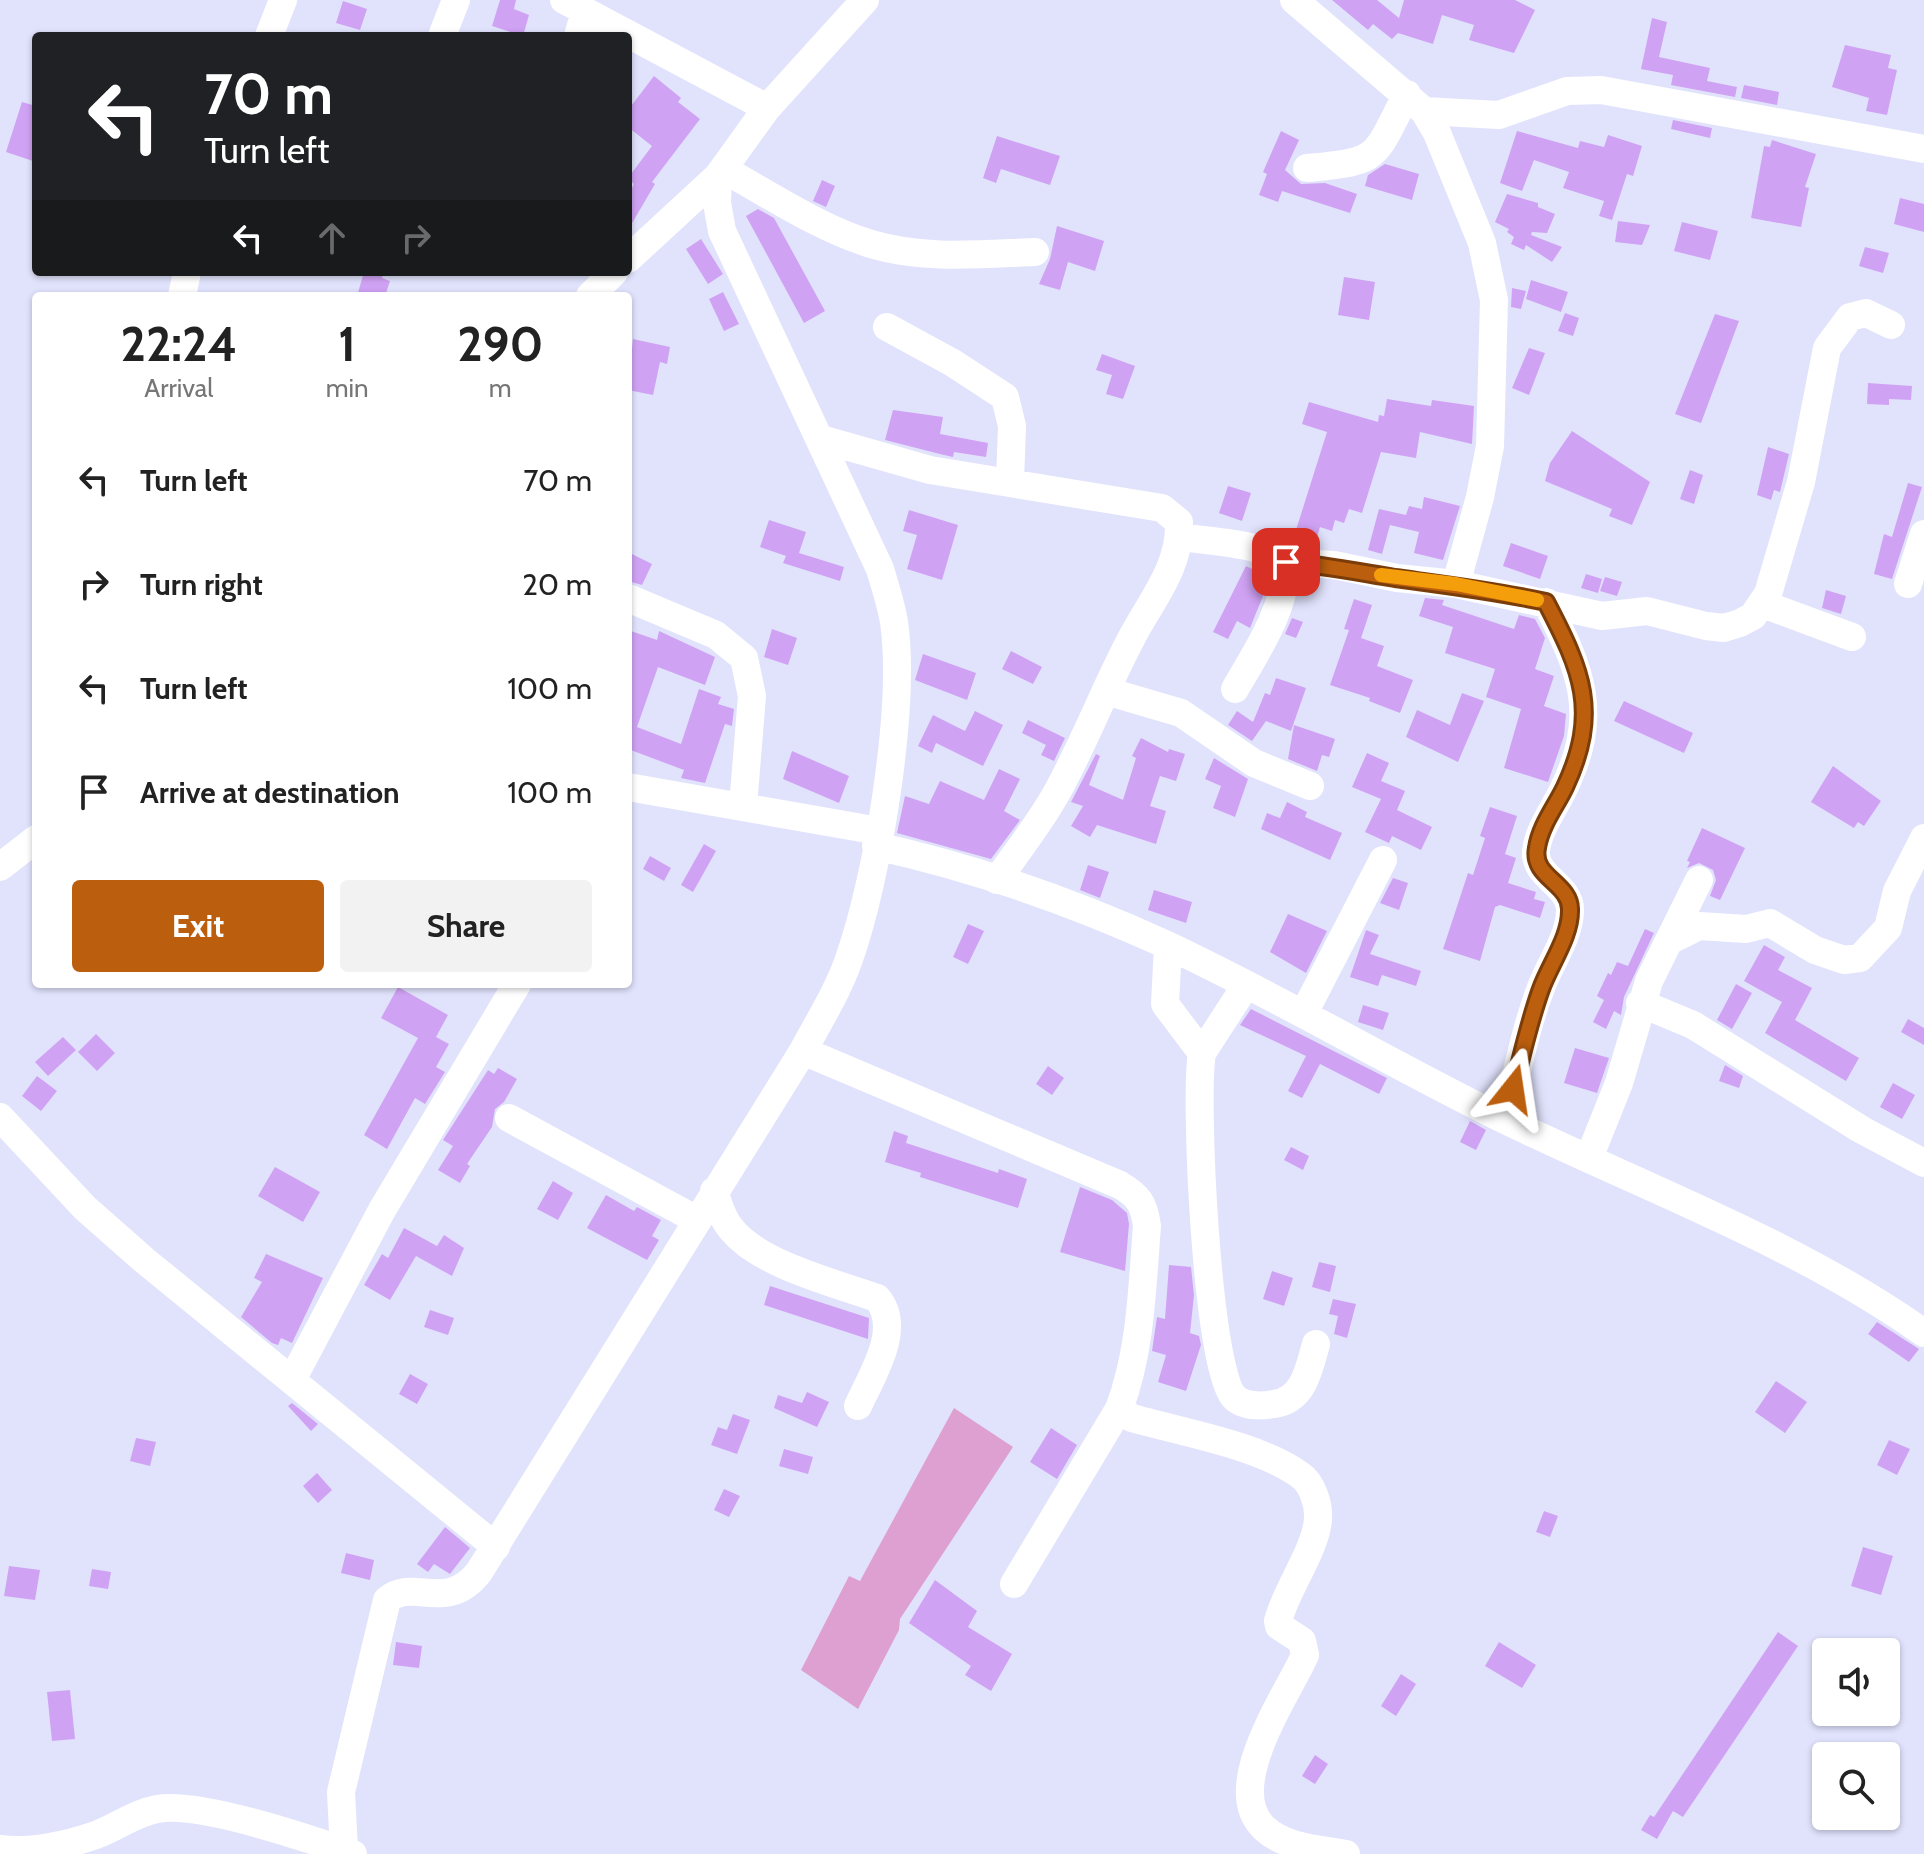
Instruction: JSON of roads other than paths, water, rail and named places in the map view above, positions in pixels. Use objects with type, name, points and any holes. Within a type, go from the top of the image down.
[{"type":"street","points":[[271,32],[283,0]]},
{"type":"street","points":[[444,32],[456,0]]},
{"type":"street","points":[[632,255],[720,172],[767,108],[865,0]]},
{"type":"street","points":[[1294,0],[1415,103],[1437,133],[1482,243],[1494,300],[1488,458],[1456,584]]},
{"type":"street","points":[[575,16],[608,32]]},
{"type":"street","points":[[632,43],[767,108]]},
{"type":"street","points":[[1415,103],[1499,115],[1567,91],[1601,90],[1924,149]]},
{"type":"street","points":[[1307,168],[1358,163],[1370,157],[1415,103]]},
{"type":"street","points":[[720,172],[870,244],[930,254],[1035,252]]},
{"type":"street","points":[[0,1849],[29,1850],[83,1838],[138,1815],[175,1808],[277,1830],[348,1852],[341,1792],[387,1600],[400,1593],[461,1590],[470,1583],[496,1547],[803,1051],[849,962],[878,838],[895,710],[894,622],[880,569],[722,231],[717,203],[720,172]]},
{"type":"street","points":[[594,292],[610,276]]},
{"type":"street","points":[[1180,537],[1247,547],[1275,555],[1286,562],[1334,565],[1397,578],[1456,584],[1602,616],[1647,611],[1724,628],[1753,616],[1763,604],[1801,482],[1827,348],[1850,317],[1866,313],[1891,325]]},
{"type":"street","points":[[887,327],[953,363],[1005,397],[1012,426],[1010,481]]},
{"type":"street","points":[[821,439],[897,463],[1162,508],[1179,522],[1180,537],[1170,568],[1054,796],[997,880]]},
{"type":"street","points":[[1908,584],[1924,534]]},
{"type":"street","points":[[1235,689],[1273,617],[1284,587],[1286,562]]},
{"type":"street","points":[[632,600],[716,635],[744,658],[752,696],[743,806]]},
{"type":"street","points":[[1505,1119],[1534,1008],[1570,912],[1566,895],[1539,866],[1537,847],[1576,762],[1586,726],[1586,706],[1578,670],[1546,602]]},
{"type":"street","points":[[1763,604],[1852,637]]},
{"type":"street","points":[[1106,691],[1181,713],[1254,763],[1310,786]]},
{"type":"street","points":[[632,796],[743,806],[878,838],[1168,946],[1304,1013],[1505,1119],[1822,1273],[1924,1333]]},
{"type":"street","points":[[1669,941],[1699,926],[1746,929],[1770,923],[1823,953],[1844,960],[1860,958],[1888,928],[1897,891],[1924,838]]},
{"type":"street","points":[[0,867],[32,842]]},
{"type":"street","points":[[1304,1013],[1383,860]]},
{"type":"street","points":[[1589,1158],[1619,1083],[1640,1003],[1699,880]]},
{"type":"street","points":[[1168,946],[1165,1004],[1202,1053]]},
{"type":"street","points":[[1246,985],[1202,1053],[1198,1086],[1207,1249],[1219,1358],[1226,1385],[1242,1402],[1260,1406],[1285,1403],[1298,1393],[1305,1380],[1316,1344]]},
{"type":"street","points":[[293,1378],[382,1210],[515,988]]},
{"type":"street","points":[[1640,1003],[1693,1025],[1862,1130],[1924,1163]]},
{"type":"street","points":[[803,1051],[1120,1185],[1137,1195],[1144,1207],[1147,1226],[1136,1353],[1119,1409],[1014,1584]]},
{"type":"street","points":[[0,1117],[85,1208],[496,1547]]},
{"type":"street","points":[[509,1118],[697,1220]]},
{"type":"street","points":[[714,1191],[722,1216],[732,1231],[757,1252],[877,1298],[886,1308],[889,1320],[887,1334],[858,1406]]},
{"type":"street","points":[[1119,1409],[1132,1418],[1258,1456],[1300,1475],[1310,1486],[1318,1520],[1278,1621],[1279,1626],[1302,1641],[1305,1655],[1283,1692],[1254,1760],[1252,1796],[1261,1826],[1274,1835],[1293,1844],[1346,1854]]}]
